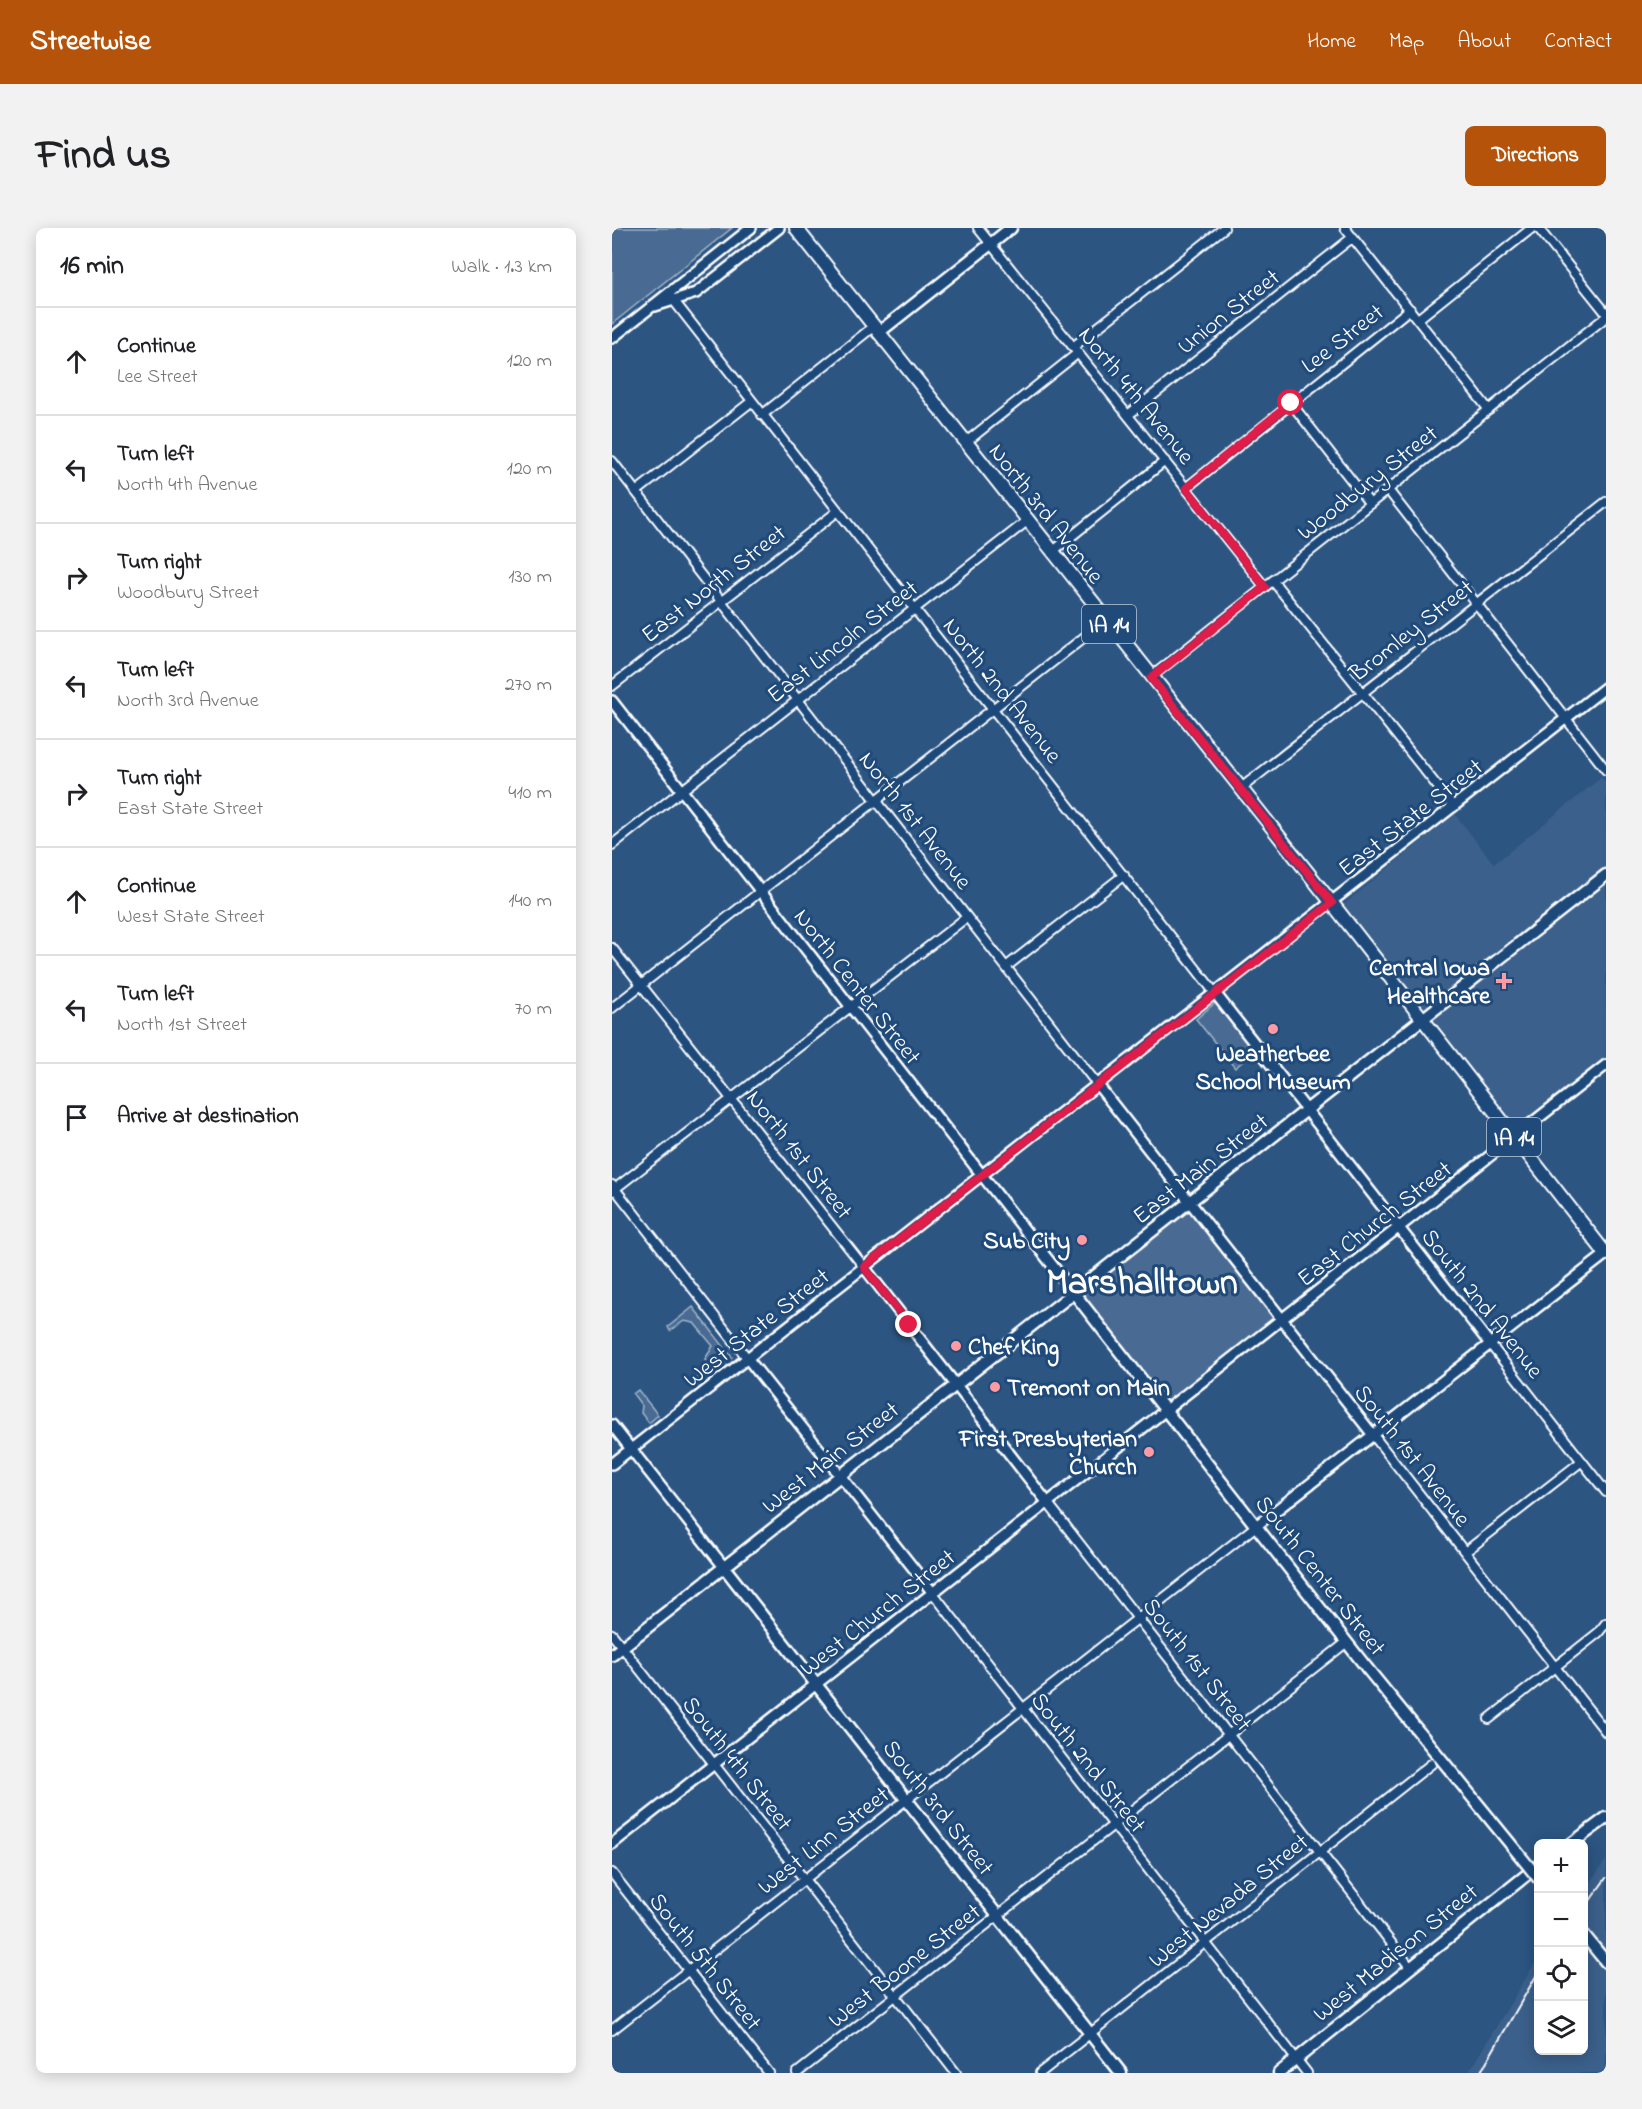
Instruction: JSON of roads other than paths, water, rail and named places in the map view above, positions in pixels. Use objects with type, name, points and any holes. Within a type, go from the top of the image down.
[{"type":"main road","name":"North 3rd Avenue","points":[[796,228],[1423,1020]]},
{"type":"main road","points":[[875,330],[1011,228]]},
{"type":"main road","name":"East Main Street","points":[[1074,1293],[1606,875]]},
{"type":"main road","name":"IA 14","points":[[1423,1020],[1606,1254]]},
{"type":"main road","name":"West Main Street","points":[[612,1655],[1074,1293]]},
{"type":"main road","name":"South Center Street","points":[[1074,1293],[1366,1667],[1534,1873]]},
{"type":"main road","name":"South 3rd Street","points":[[724,1567],[1121,2073]]},
{"type":"main road","points":[[1578,1839],[1606,1818]]},
{"type":"main road","name":"West Madison Street","points":[[1278,2073],[1534,1869]]},
{"type":"main road","points":[[1588,1940],[1606,1962]]},
{"type":"street","points":[[612,338],[647,309],[670,297],[751,228]]},
{"type":"street","points":[[670,297],[696,293],[779,228]]},
{"type":"street","name":"North 4th Avenue","points":[[978,228],[1265,587]]},
{"type":"street","points":[[965,443],[1224,228]]},
{"type":"street","points":[[1346,228],[1489,410]]},
{"type":"street","name":"Lee Street","points":[[1418,319],[1532,228]]},
{"type":"street","points":[[1538,228],[1606,315]]},
{"type":"street","name":"Union Street","points":[[1128,415],[1353,237]]},
{"type":"street","name":"North 2nd Avenue","points":[[670,297],[1307,1110]]},
{"type":"street","name":"Lee Street","points":[[1186,488],[1410,309]]},
{"type":"street","name":"Woodbury Street","points":[[1151,678],[1606,315]]},
{"type":"street","points":[[762,415],[875,330]]},
{"type":"street","points":[[636,492],[751,402]]},
{"type":"street","points":[[1291,403],[1370,504]]},
{"type":"street","name":"North 1st Avenue","points":[[612,461],[796,701],[877,801],[1190,1202]]},
{"type":"street","points":[[1052,552],[1165,462]]},
{"type":"street","points":[[1388,490],[1606,770]]},
{"type":"street","name":"Bromley Street","points":[[1240,789],[1606,501]]},
{"type":"street","name":"East North Street","points":[[612,686],[838,511]]},
{"type":"street","name":"East Lincoln Street","points":[[612,845],[1027,521]]},
{"type":"street","points":[[1273,581],[1454,807]]},
{"type":"street","points":[[612,1008],[1106,620]]},
{"type":"street","name":"East State Street","points":[[981,1175],[1606,687]]},
{"type":"street","name":"North Center Street","points":[[612,701],[1074,1293]]},
{"type":"street","points":[[1006,967],[1124,875]]},
{"type":"street","points":[[748,1359],[613,1188],[851,1009],[967,917]]},
{"type":"street","name":"North 1st Street","points":[[612,948],[956,1385]]},
{"type":"street","name":"East Church Street","points":[[1167,1411],[1606,1065]]},
{"type":"street","name":"South 2nd Avenue","points":[[1307,1110],[1606,1492]]},
{"type":"street","name":"West State Street","points":[[612,1464],[981,1175]]},
{"type":"street","name":"South 1st Avenue","points":[[1190,1202],[1606,1732]]},
{"type":"street","points":[[1256,1526],[1606,1254]]},
{"type":"street","name":"South 2nd Street","points":[[748,1359],[1307,2073]]},
{"type":"street","name":"South 1st Street","points":[[956,1385],[1410,1967]]},
{"type":"street","name":"West Church Street","points":[[612,1844],[1047,1502],[1167,1411]]},
{"type":"street","points":[[612,1425],[724,1567]]},
{"type":"street","points":[[1465,1552],[1582,1461]]},
{"type":"street","name":"West Linn Street","points":[[612,2030],[1256,1526]]},
{"type":"street","points":[[1489,1719],[1598,1633],[1606,1623]]},
{"type":"street","name":"South 4th Street","points":[[612,1634],[956,2073]]},
{"type":"street","name":"West Boone Street","points":[[797,2073],[1347,1642]]},
{"type":"street","name":"West Nevada Street","points":[[1040,2073],[1440,1758]]},
{"type":"street","name":"South 5th Street","points":[[612,1873],[769,2073]]},
{"type":"railway","points":[[1588,1903],[1606,1878]]},
{"type":"railway","points":[[1480,2073],[1534,1980]]},
{"type":"place","name":"Central Iowa Healthcare","points":[[1504,981]]},
{"type":"place","name":"Weatherbee School Museum","points":[[1273,1029]]},
{"type":"place","name":"Sub City","points":[[1082,1240]]},
{"type":"place","name":"Chef King","points":[[956,1346]]},
{"type":"place","name":"Tremont on Main","points":[[995,1387]]},
{"type":"place","name":"First Presbyterian Church","points":[[1149,1452]]},
{"type":"district","name":"Marshalltown","points":[[1142,1280]]}]
